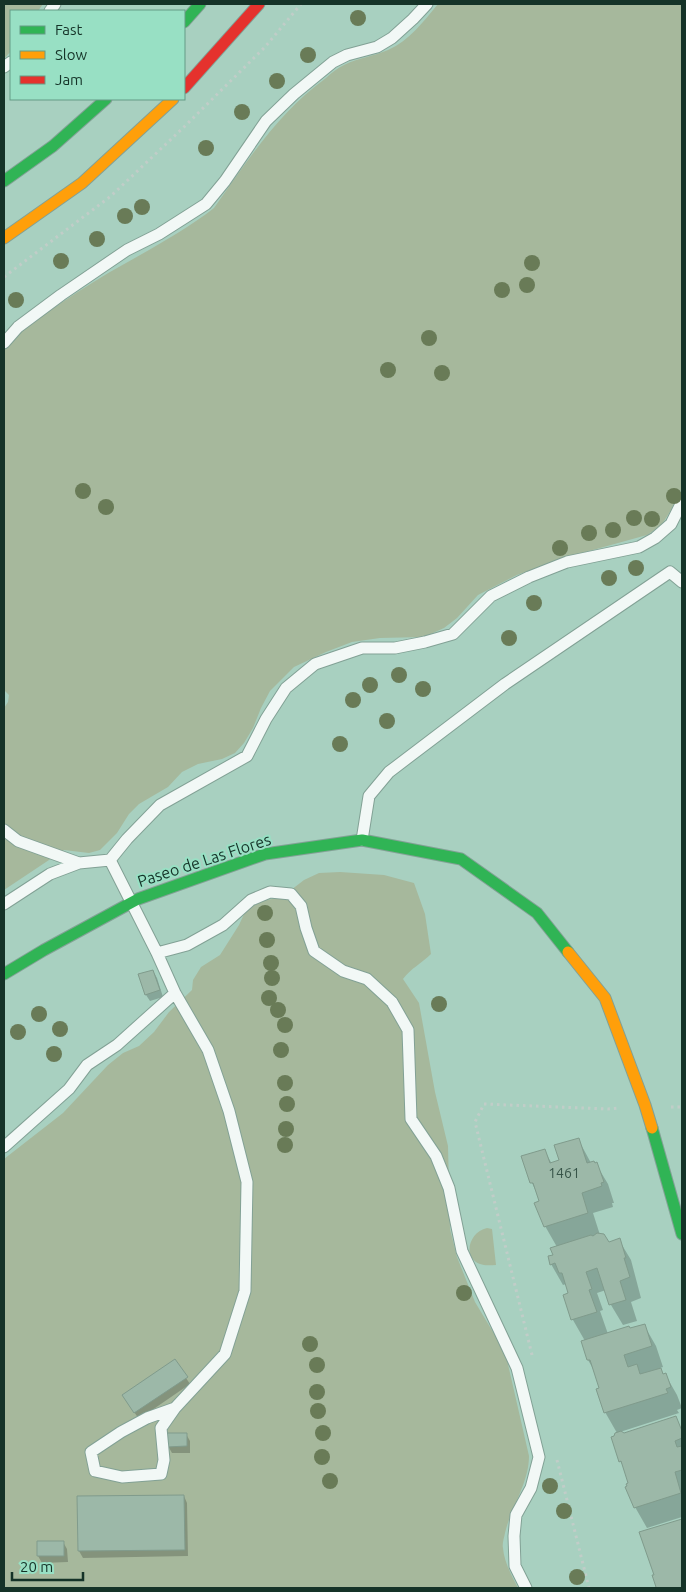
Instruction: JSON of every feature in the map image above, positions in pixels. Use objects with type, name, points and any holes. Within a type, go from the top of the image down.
[{"type":"street","points":[[185,21],[200,4]]},
{"type":"street","points":[[185,87],[259,4]]},
{"type":"street","points":[[4,181],[53,146],[105,100]]},
{"type":"street","points":[[4,238],[82,183],[172,100]]},
{"type":"street","name":"Paseo de Las Flores","points":[[4,974],[131,902],[265,854],[362,840],[461,859],[537,913],[606,998],[645,1105],[682,1234]]},
{"type":"lane","points":[[4,343],[18,327],[61,295],[127,250],[159,234],[206,204],[225,181],[266,121],[294,94],[333,62],[347,55],[376,47],[392,38],[427,4]]},
{"type":"lane","points":[[4,904],[50,874],[78,862],[110,860],[127,839],[160,805],[247,756],[266,719],[286,688],[315,664],[362,648],[395,648],[452,634],[490,596],[528,576],[567,562],[638,547],[655,538],[671,524],[682,502]]},
{"type":"lane","points":[[362,840],[369,796],[389,772],[505,684],[670,572],[682,582]]},
{"type":"lane","points":[[4,830],[18,841],[78,862]]},
{"type":"lane","points":[[110,860],[175,993],[208,1050],[229,1110],[247,1182],[245,1291],[224,1354],[175,1408],[161,1428],[164,1460],[162,1474],[122,1477],[95,1471],[91,1452],[121,1432],[147,1418],[175,1408]]},
{"type":"lane","points":[[157,953],[187,944],[223,925],[251,900],[270,892],[291,894],[301,906],[314,951],[343,971],[367,980],[392,1002],[408,1030],[411,1119],[436,1156],[449,1188],[462,1251],[517,1368],[539,1457],[531,1488],[516,1515],[514,1536],[515,1566],[526,1588]]},
{"type":"lane","points":[[4,1147],[69,1089],[87,1065],[116,1045],[175,993]]},
{"type":"path","points":[[533,1360],[475,1122],[484,1104],[608,1109],[645,1105]]},
{"type":"path","points":[[556,1455],[589,1588]]},
{"type":"green space","points":[[4,4],[43,4],[39,10],[10,10],[10,52],[4,59]]},
{"type":"green space","points":[[438,4],[682,4],[682,488],[661,526],[647,535],[564,558],[517,575],[478,595],[457,618],[444,628],[424,637],[380,638],[352,642],[294,667],[270,691],[253,728],[235,753],[222,759],[198,764],[182,772],[168,787],[139,804],[129,814],[117,833],[100,850],[89,853],[64,850],[4,890],[4,708],[8,702],[9,695],[4,690],[4,348],[31,324],[61,303],[204,216],[214,208],[265,138],[309,91],[342,66],[396,46],[416,30]]},
{"type":"green space","points":[[340,872],[384,875],[414,883],[425,914],[431,954],[403,979],[419,1003],[435,1092],[448,1146],[450,1229],[457,1257],[475,1302],[499,1342],[507,1360],[529,1456],[526,1476],[508,1523],[503,1545],[507,1564],[518,1588],[4,1588],[4,1159],[63,1113],[108,1065],[123,1053],[139,1046],[154,1032],[169,1012],[192,990],[193,980],[201,967],[220,955],[246,910],[257,902],[282,897],[304,880],[319,873]]},
{"type":"green space","points":[[492,1229],[496,1265],[480,1264],[474,1261],[471,1256],[470,1245],[472,1239],[481,1230]]},
{"type":"building","points":[[153,970],[160,990],[145,995],[138,974]]},
{"type":"building","points":[[579,1138],[587,1163],[597,1162],[604,1182],[601,1183],[602,1186],[582,1193],[588,1213],[544,1227],[534,1203],[539,1201],[533,1183],[530,1183],[521,1156],[545,1149],[550,1163],[559,1160],[554,1145]]},
{"type":"building","points":[[597,1233],[604,1234],[609,1242],[620,1238],[630,1277],[620,1281],[626,1300],[609,1305],[597,1268],[586,1272],[592,1289],[589,1290],[597,1312],[571,1320],[563,1295],[568,1293],[562,1273],[559,1273],[555,1263],[550,1265],[548,1256],[553,1255],[550,1248],[591,1235],[593,1236]]},
{"type":"building","points":[[645,1324],[652,1346],[624,1355],[628,1367],[637,1364],[640,1374],[661,1368],[663,1374],[666,1373],[671,1387],[666,1389],[668,1393],[604,1413],[596,1389],[599,1388],[590,1360],[587,1360],[581,1341],[629,1326],[630,1328]]},
{"type":"building","points":[[175,1359],[188,1377],[134,1413],[122,1395]]},
{"type":"building","points":[[676,1416],[682,1431],[682,1438],[675,1441],[677,1447],[682,1446],[682,1470],[675,1472],[681,1493],[634,1508],[625,1487],[628,1483],[621,1461],[619,1462],[611,1437],[621,1431],[624,1433]]},
{"type":"building","points":[[167,1433],[187,1433],[187,1446],[167,1447]]},
{"type":"building","points":[[184,1495],[185,1550],[78,1551],[77,1496]]},
{"type":"building","points":[[682,1519],[682,1588],[654,1588],[656,1587],[652,1575],[654,1575],[639,1532]]},
{"type":"building","points":[[37,1541],[64,1541],[64,1556],[37,1556]]},
{"type":"traffic: fast","points":[[185,21],[200,4]]},
{"type":"traffic: fast","points":[[4,181],[53,146],[105,100]]},
{"type":"traffic: fast","points":[[4,974],[138,899],[265,854],[362,840],[461,859],[537,913],[568,952]]},
{"type":"traffic: fast","points":[[652,1128],[682,1234]]},
{"type":"traffic: slow","points":[[4,238],[82,183],[172,100]]},
{"type":"traffic: slow","points":[[568,952],[605,998],[652,1128]]},
{"type":"traffic: jam","points":[[185,87],[259,4]]}]
